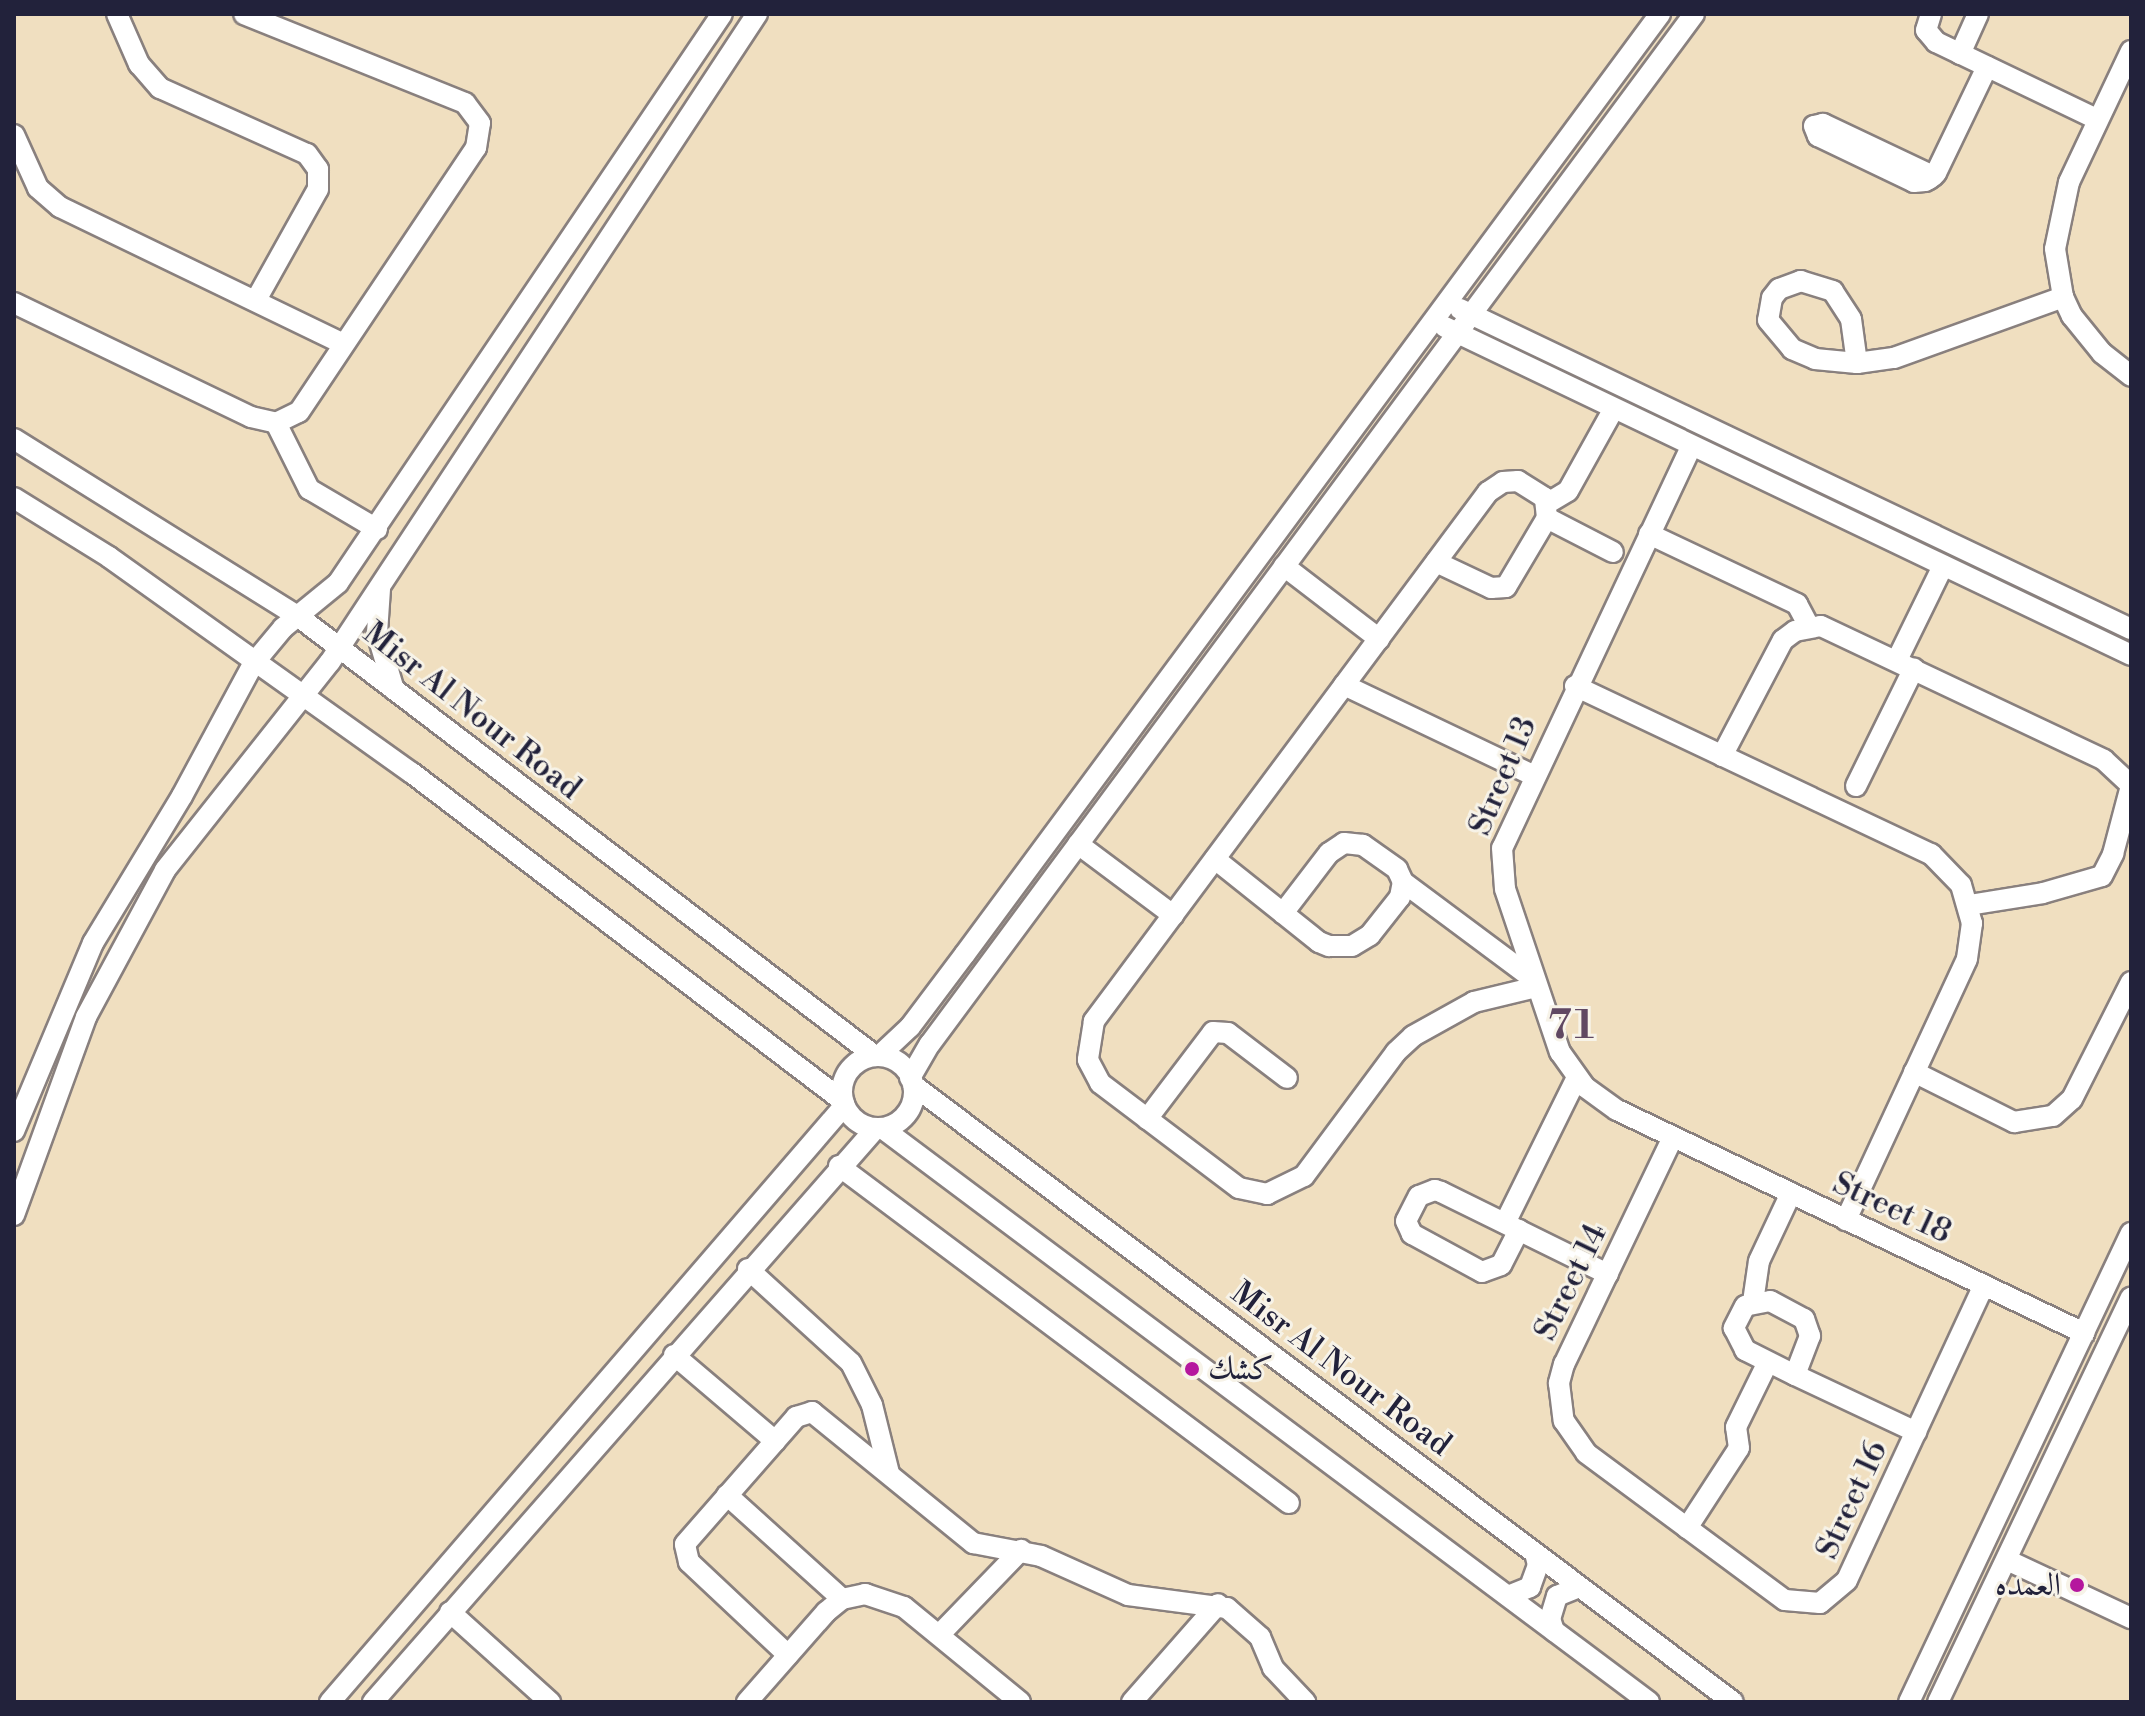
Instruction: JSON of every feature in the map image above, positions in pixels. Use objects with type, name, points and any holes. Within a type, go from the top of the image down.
[{"type":"street","points":[[117,14],[139,64],[160,88],[307,154],[318,169],[318,189],[256,300]]},
{"type":"street","points":[[14,303],[251,417],[276,423],[299,412],[476,148],[480,123],[465,103],[244,14]]},
{"type":"street","points":[[14,1131],[93,943],[182,796],[253,664],[338,583],[377,529],[722,14]]},
{"type":"street","points":[[14,1215],[86,1017],[139,913],[205,813],[302,696],[339,646],[757,14]]},
{"type":"street","points":[[330,1702],[825,1130],[844,1103],[846,1075],[858,1062],[877,1056],[910,1027],[1660,14]]},
{"type":"street","points":[[373,1702],[846,1159],[879,1128],[907,1113],[912,1082],[930,1044],[1694,14]]},
{"type":"street","points":[[1931,14],[1928,35],[1960,54],[2097,119]]},
{"type":"street","points":[[1960,54],[1978,14]]},
{"type":"street","points":[[2131,51],[2126,77],[2097,119],[2057,226],[2063,297],[2086,336],[2131,376]]},
{"type":"street","points":[[1933,176],[1823,124],[1814,126],[1818,136],[1914,182],[1933,176],[1987,67]]},
{"type":"street","points":[[14,135],[47,199],[344,344]]},
{"type":"street","points":[[1857,363],[1851,319],[1841,299],[1813,282],[1779,289],[1767,309],[1768,320],[1782,341],[1815,359],[1857,363],[1894,358],[2063,297]]},
{"type":"street","points":[[1448,303],[2131,629]]},
{"type":"street","points":[[1434,322],[2131,655]]},
{"type":"street","points":[[1436,562],[1491,588],[1506,587],[1548,510],[1568,491],[1613,410]]},
{"type":"street","points":[[276,423],[309,489],[377,529]]},
{"type":"street","name":"Misr Al Nour Road","points":[[14,439],[299,617],[877,1056]]},
{"type":"street","name":"Street 13","points":[[1673,1137],[1606,1103],[1577,1077],[1560,1052],[1534,983],[1501,862],[1505,834],[1691,447]]},
{"type":"street","points":[[1534,983],[1474,1002],[1413,1036],[1304,1176],[1280,1191],[1239,1188],[1100,1083],[1086,1046],[1094,1021],[1488,492],[1503,482],[1518,481],[1548,510],[1613,552],[1635,562]]},
{"type":"street","points":[[14,498],[109,557],[253,664],[518,851],[844,1103],[857,1121],[879,1128],[1649,1702]]},
{"type":"street","points":[[1649,534],[1797,604],[1809,627]]},
{"type":"street","points":[[1284,566],[1379,639]]},
{"type":"street","points":[[1843,813],[1859,792],[1856,786],[1943,566]]},
{"type":"street","points":[[382,579],[377,633],[394,690]]},
{"type":"street","points":[[1722,756],[1774,652],[1795,631],[1809,627],[1832,629],[2104,760],[2131,785],[2113,854],[2102,876],[2043,893],[1969,905]]},
{"type":"street","points":[[1344,685],[1533,775]]},
{"type":"street","points":[[1575,686],[1931,854],[1961,885],[1969,905],[1967,959],[1846,1220]]},
{"type":"street","points":[[1283,913],[1329,853],[1344,843],[1363,845],[1397,869],[1403,882],[1534,983]]},
{"type":"street","points":[[1078,844],[1173,915]]},
{"type":"street","points":[[1215,859],[1319,942],[1352,946],[1370,935],[1400,897],[1403,882]]},
{"type":"street","points":[[1914,1072],[2014,1122],[2053,1116],[2072,1099],[2131,982]]},
{"type":"street","points":[[910,1027],[915,1037],[930,1044]]},
{"type":"street","points":[[1147,1119],[1213,1032],[1228,1033],[1287,1078]]},
{"type":"street","points":[[877,1056],[896,1061],[912,1082]]},
{"type":"street","points":[[1577,1077],[1512,1227],[1501,1265],[1482,1272],[1408,1230],[1408,1216],[1419,1196],[1441,1192],[1512,1227],[1608,1274]]},
{"type":"street","name":"Misr Al Nour Road","points":[[912,1082],[1733,1702]]},
{"type":"street","points":[[825,1130],[846,1159],[1289,1503]]},
{"type":"street","name":"Street 18","points":[[1673,1137],[2084,1333]]},
{"type":"street","name":"Street 14","points":[[1586,1453],[1564,1421],[1559,1383],[1673,1137]]},
{"type":"street","points":[[1791,1193],[1759,1261],[1753,1302],[1736,1320],[1735,1336],[1745,1350],[1916,1432]]},
{"type":"street","points":[[1909,1702],[2130,1238]]},
{"type":"street","points":[[748,1269],[851,1363],[864,1382],[890,1477]]},
{"type":"street","name":"Street 16","points":[[1586,1453],[1785,1600],[1820,1603],[1847,1580],[1984,1285]]},
{"type":"street","points":[[1938,1702],[2131,1298]]},
{"type":"street","points":[[1753,1302],[1770,1301],[1807,1324],[1809,1342],[1795,1375]]},
{"type":"street","points":[[674,1355],[775,1441]]},
{"type":"street","points":[[1687,1528],[1739,1448],[1736,1427],[1768,1362]]},
{"type":"street","points":[[788,1655],[686,1556],[688,1538],[801,1414],[818,1413],[959,1535],[989,1548],[1021,1550],[1128,1595],[1218,1604],[1260,1637],[1273,1668],[1305,1702]]},
{"type":"street","points":[[2037,1432],[2062,1445]]},
{"type":"street","points":[[727,1495],[842,1599]]},
{"type":"street","points":[[940,1634],[1021,1550]]},
{"type":"street","points":[[1508,1596],[1530,1587],[1538,1565],[1535,1553]]},
{"type":"street","points":[[2007,1560],[2131,1618]]},
{"type":"street","points":[[1554,1631],[1550,1619],[1557,1596],[1579,1587]]},
{"type":"street","points":[[747,1702],[842,1599],[865,1594],[885,1598],[940,1634],[1020,1702]]},
{"type":"street","points":[[1132,1702],[1218,1604]]},
{"type":"street","points":[[450,1612],[550,1702]]},
{"type":"place","name":"كشك","points":[[1192,1369]]},
{"type":"place","name":"العمده","points":[[2077,1585]]},
{"type":"district","name":"71","points":[[1572,1026]]}]
